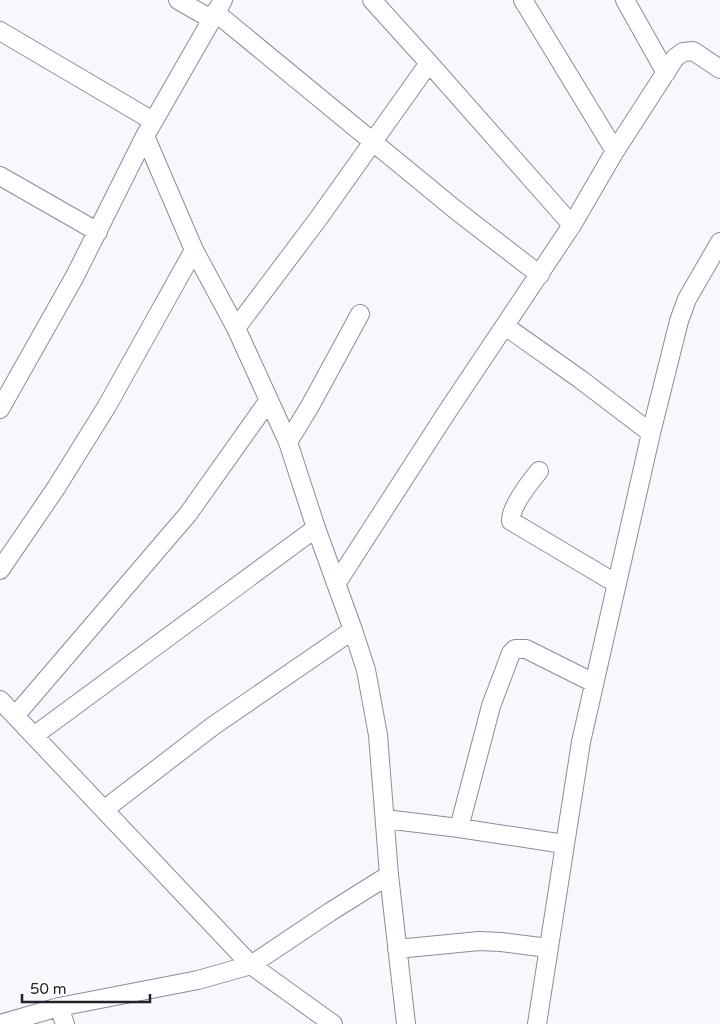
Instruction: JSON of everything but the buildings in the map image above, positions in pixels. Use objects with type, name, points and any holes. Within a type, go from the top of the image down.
[{"type":"street","points":[[178,0],[216,10],[457,210],[540,275]]},
{"type":"street","points":[[372,0],[572,225]]},
{"type":"street","points":[[524,0],[615,151]]},
{"type":"street","points":[[625,0],[666,73]]},
{"type":"street","points":[[2,401],[75,276],[149,128],[216,10]]},
{"type":"street","points":[[0,31],[149,128],[194,250],[236,328],[288,442],[366,670],[378,735],[389,875],[406,1024]]},
{"type":"street","points":[[336,584],[395,491],[540,275],[572,225],[615,151],[679,54],[690,50],[695,51],[720,69]]},
{"type":"street","points":[[236,328],[374,142],[429,63]]},
{"type":"street","points":[[0,176],[98,232]]},
{"type":"street","points":[[537,1024],[581,742],[666,370],[684,306],[720,242]]},
{"type":"street","points":[[0,570],[56,488],[107,406],[194,250]]},
{"type":"street","points":[[288,442],[310,406],[360,314]]},
{"type":"street","points":[[505,326],[652,433]]},
{"type":"street","points":[[15,716],[188,514],[269,400]]},
{"type":"street","points":[[539,471],[524,492],[511,516],[511,521],[616,584]]},
{"type":"street","points":[[35,735],[316,528]]},
{"type":"street","points":[[105,809],[213,726],[353,630]]},
{"type":"street","points":[[459,828],[491,706],[511,653],[515,649],[526,649],[594,683]]},
{"type":"street","points":[[0,700],[251,965],[333,1024]]},
{"type":"street","points":[[385,819],[564,844]]},
{"type":"street","points":[[0,1024],[59,1007],[198,980],[251,965],[389,875]]},
{"type":"street","points":[[397,949],[478,941],[548,948]]},
{"type":"street","points":[[59,1007],[65,1024]]}]
